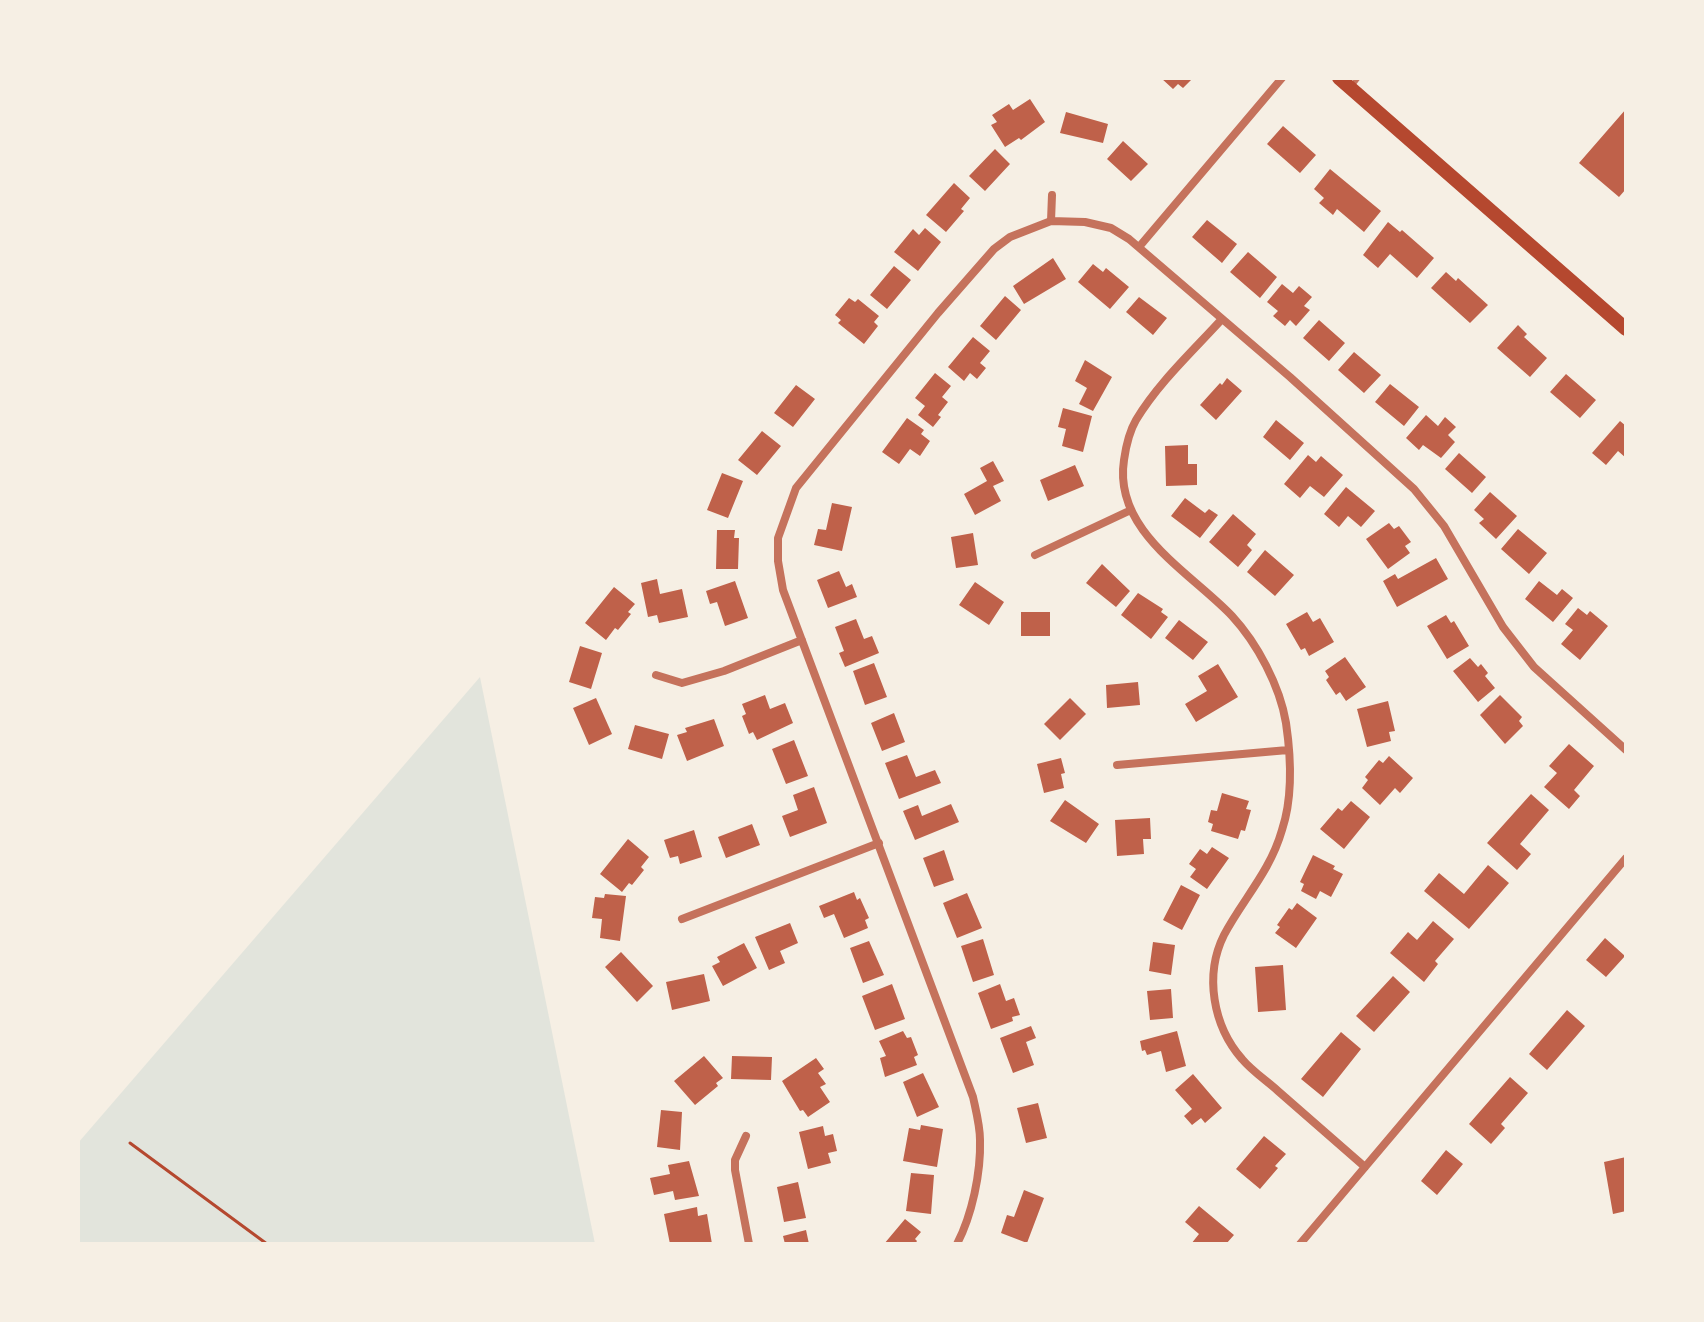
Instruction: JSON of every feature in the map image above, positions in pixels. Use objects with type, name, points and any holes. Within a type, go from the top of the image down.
[{"type":"main road","points":[[1349,81],[1626,329]]},
{"type":"street","points":[[1139,247],[1282,78]]},
{"type":"street","points":[[1051,221],[1052,195]]},
{"type":"street","points":[[957,1244],[963,1233],[979,1167],[980,1138],[973,1097],[783,590],[778,538],[796,488],[938,313],[994,249],[1010,237],[1051,221],[1085,222],[1111,228],[1139,247],[1414,489],[1444,526],[1503,627],[1534,667],[1626,750]]},
{"type":"street","points":[[1222,319],[1160,386],[1135,422],[1126,442],[1122,468],[1125,493],[1146,536],[1233,617],[1250,639],[1277,690],[1285,720],[1289,792],[1283,830],[1264,874],[1224,934],[1217,953],[1213,990],[1216,1011],[1223,1030],[1242,1059],[1365,1167]]},
{"type":"street","points":[[1035,555],[1131,510]]},
{"type":"street","points":[[656,675],[682,683],[724,671],[802,640]]},
{"type":"street","points":[[1117,765],[1288,750]]},
{"type":"street","points":[[682,919],[879,843]]},
{"type":"street","points":[[1300,1244],[1626,858]]},
{"type":"street","points":[[746,1136],[735,1160],[735,1170],[749,1244]]},
{"type":"path","points":[[130,1143],[267,1244]]},
{"type":"shaded area","points":[[480,677],[595,1244],[78,1244],[78,1143]]},
{"type":"building","points":[[1161,78],[1193,78],[1183,88],[1178,84],[1173,89]]},
{"type":"building","points":[[1030,99],[1045,122],[1021,140],[1019,138],[1005,147],[991,125],[997,122],[992,115],[1009,104],[1013,110]]},
{"type":"building","points":[[1626,109],[1626,189],[1619,197],[1579,163]]},
{"type":"building","points":[[1066,112],[1108,124],[1103,143],[1060,133]]},
{"type":"building","points":[[1283,126],[1316,155],[1300,173],[1267,144]]},
{"type":"building","points":[[1123,141],[1148,164],[1131,181],[1107,159]]},
{"type":"building","points":[[995,149],[1010,164],[985,191],[969,176]]},
{"type":"building","points":[[1330,169],[1381,211],[1364,232],[1337,209],[1333,215],[1319,203],[1324,198],[1314,189]]},
{"type":"building","points":[[954,183],[970,198],[961,209],[964,211],[946,232],[926,215]]},
{"type":"building","points":[[1207,220],[1237,244],[1222,263],[1192,237]]},
{"type":"building","points":[[1388,222],[1434,258],[1417,278],[1390,254],[1378,268],[1363,255]]},
{"type":"building","points":[[925,228],[941,242],[918,271],[894,252],[913,229],[919,235]]},
{"type":"building","points":[[1248,252],[1277,277],[1260,298],[1230,272]]},
{"type":"building","points":[[1053,258],[1066,279],[1024,304],[1013,286]]},
{"type":"building","points":[[1093,264],[1103,272],[1106,268],[1129,287],[1110,309],[1078,282]]},
{"type":"building","points":[[894,266],[911,280],[887,309],[870,295]]},
{"type":"building","points":[[1446,272],[1456,281],[1458,278],[1488,305],[1470,323],[1431,288]]},
{"type":"building","points":[[1282,284],[1293,293],[1299,286],[1312,297],[1304,306],[1310,310],[1296,326],[1290,320],[1285,326],[1273,316],[1278,311],[1267,302]]},
{"type":"building","points":[[1005,296],[1021,310],[996,340],[980,326]]},
{"type":"building","points":[[1139,297],[1167,318],[1153,335],[1126,312]]},
{"type":"building","points":[[849,298],[855,302],[858,299],[879,316],[874,322],[878,326],[864,344],[838,323],[841,320],[835,315]]},
{"type":"building","points":[[1319,320],[1345,343],[1329,361],[1303,338]]},
{"type":"building","points":[[1518,325],[1527,334],[1524,337],[1547,358],[1530,377],[1497,348]]},
{"type":"building","points":[[973,337],[990,351],[980,363],[986,368],[977,379],[970,373],[964,381],[948,367]]},
{"type":"building","points":[[1354,352],[1381,375],[1364,393],[1338,370]]},
{"type":"building","points":[[1085,360],[1112,377],[1093,411],[1079,404],[1087,388],[1075,381]]},
{"type":"building","points":[[935,373],[951,386],[942,397],[948,402],[933,427],[918,415],[925,406],[915,398]]},
{"type":"building","points":[[1566,374],[1596,400],[1580,418],[1550,392]]},
{"type":"building","points":[[1227,378],[1242,391],[1216,420],[1200,405]]},
{"type":"building","points":[[1390,384],[1419,407],[1404,426],[1375,402]]},
{"type":"building","points":[[796,385],[815,399],[793,427],[774,413]]},
{"type":"building","points":[[1063,408],[1092,416],[1083,452],[1062,446],[1066,429],[1058,427]]},
{"type":"building","points":[[1426,415],[1438,426],[1445,417],[1456,427],[1448,435],[1455,442],[1441,458],[1423,445],[1419,450],[1406,438]]},
{"type":"building","points":[[907,418],[924,430],[921,434],[930,441],[920,456],[910,449],[899,464],[882,452]]},
{"type":"building","points":[[1276,420],[1304,443],[1290,460],[1263,437]]},
{"type":"building","points":[[1620,421],[1626,426],[1626,458],[1618,451],[1606,465],[1592,453]]},
{"type":"building","points":[[762,431],[781,446],[757,475],[738,460]]},
{"type":"building","points":[[1188,445],[1188,464],[1197,464],[1197,485],[1166,486],[1165,446]]},
{"type":"building","points":[[1459,453],[1486,477],[1472,493],[1445,469]]},
{"type":"building","points":[[1308,455],[1316,462],[1321,456],[1343,475],[1324,497],[1310,486],[1300,498],[1284,484]]},
{"type":"building","points":[[993,461],[1004,481],[993,486],[1001,501],[975,515],[964,494],[987,481],[980,468]]},
{"type":"building","points":[[1075,465],[1084,486],[1048,501],[1040,480]]},
{"type":"building","points":[[722,473],[743,481],[728,518],[707,510]]},
{"type":"building","points":[[1346,487],[1375,511],[1361,527],[1348,516],[1339,527],[1324,514]]},
{"type":"building","points":[[1490,492],[1517,516],[1496,539],[1479,523],[1484,519],[1474,510]]},
{"type":"building","points":[[1185,498],[1205,513],[1209,509],[1218,515],[1200,538],[1171,516]]},
{"type":"building","points":[[832,503],[852,507],[842,551],[814,545],[818,529],[826,530]]},
{"type":"building","points":[[1233,514],[1256,534],[1247,545],[1252,550],[1238,567],[1209,542]]},
{"type":"building","points":[[1389,523],[1394,529],[1399,526],[1411,542],[1405,546],[1410,553],[1388,569],[1366,539]]},
{"type":"building","points":[[1518,529],[1547,553],[1529,574],[1501,549]]},
{"type":"building","points":[[717,530],[735,530],[734,538],[739,538],[738,569],[716,569]]},
{"type":"building","points":[[973,533],[978,565],[956,568],[951,537]]},
{"type":"building","points":[[1265,550],[1294,575],[1275,596],[1247,572]]},
{"type":"building","points":[[1436,558],[1448,579],[1397,607],[1383,581],[1395,574],[1398,579]]},
{"type":"building","points":[[1102,564],[1130,591],[1116,607],[1086,583]]},
{"type":"building","points":[[839,571],[846,587],[852,584],[857,597],[828,608],[817,580]]},
{"type":"building","points":[[657,579],[660,594],[682,589],[688,617],[659,623],[657,615],[648,617],[641,583]]},
{"type":"building","points":[[735,581],[748,618],[725,626],[717,602],[710,604],[706,591]]},
{"type":"building","points":[[1539,581],[1557,595],[1562,589],[1573,598],[1553,622],[1525,599]]},
{"type":"building","points":[[975,582],[1004,602],[989,625],[959,605]]},
{"type":"building","points":[[614,587],[635,604],[628,612],[631,614],[606,640],[585,623]]},
{"type":"building","points":[[1138,593],[1163,609],[1161,612],[1168,617],[1151,639],[1121,615]]},
{"type":"building","points":[[1578,608],[1587,615],[1590,611],[1608,626],[1580,660],[1561,644],[1573,630],[1565,624]]},
{"type":"building","points":[[1021,612],[1050,612],[1050,636],[1021,636]]},
{"type":"building","points":[[1307,612],[1313,622],[1320,618],[1334,642],[1309,656],[1305,648],[1301,650],[1286,624]]},
{"type":"building","points":[[1446,615],[1451,623],[1454,621],[1469,646],[1447,659],[1427,626]]},
{"type":"building","points":[[856,619],[864,639],[872,636],[879,653],[845,667],[839,653],[844,651],[835,627]]},
{"type":"building","points":[[1179,620],[1208,642],[1193,660],[1165,638]]},
{"type":"building","points":[[580,646],[602,653],[591,689],[569,682]]},
{"type":"building","points":[[1345,657],[1366,687],[1346,701],[1340,692],[1336,695],[1326,680],[1329,677],[1325,671]]},
{"type":"building","points":[[1470,658],[1478,667],[1481,664],[1488,673],[1485,676],[1495,688],[1478,702],[1453,671]]},
{"type":"building","points":[[874,663],[887,697],[865,705],[853,671]]},
{"type":"building","points":[[1218,664],[1238,697],[1196,722],[1185,704],[1207,691],[1198,676]]},
{"type":"building","points":[[1138,682],[1140,705],[1107,708],[1106,685]]},
{"type":"building","points":[[765,695],[770,709],[785,703],[793,723],[757,740],[753,732],[749,734],[742,716],[746,714],[742,704]]},
{"type":"building","points":[[1500,695],[1522,717],[1519,721],[1523,726],[1505,744],[1480,715]]},
{"type":"building","points":[[596,698],[612,734],[589,745],[573,708]]},
{"type":"building","points":[[1070,698],[1086,714],[1060,740],[1044,724]]},
{"type":"building","points":[[1388,701],[1395,731],[1389,732],[1391,741],[1367,747],[1357,709]]},
{"type":"building","points":[[894,713],[905,742],[882,751],[871,723]]},
{"type":"building","points":[[714,719],[724,746],[687,761],[677,735],[687,732],[685,728]]},
{"type":"building","points":[[635,725],[669,734],[662,759],[628,749]]},
{"type":"building","points":[[794,740],[808,776],[786,784],[772,749]]},
{"type":"building","points":[[1569,744],[1594,766],[1574,790],[1580,796],[1569,809],[1544,787],[1557,773],[1549,766]]},
{"type":"building","points":[[907,755],[916,777],[935,770],[941,783],[899,799],[885,763]]},
{"type":"building","points":[[1389,756],[1413,778],[1400,793],[1395,788],[1380,805],[1362,788],[1368,780],[1365,777],[1379,760],[1383,763]]},
{"type":"building","points":[[1061,758],[1065,773],[1061,774],[1064,788],[1044,793],[1037,764]]},
{"type":"building","points":[[814,787],[827,823],[790,837],[782,816],[798,810],[793,795]]},
{"type":"building","points":[[1222,793],[1249,801],[1246,809],[1251,810],[1245,831],[1241,830],[1238,839],[1211,831],[1213,824],[1208,822],[1211,810],[1217,811]]},
{"type":"building","points":[[1531,794],[1549,810],[1520,844],[1531,854],[1517,870],[1487,843]]},
{"type":"building","points":[[1065,800],[1099,824],[1086,843],[1050,821]]},
{"type":"building","points":[[1351,801],[1370,817],[1344,849],[1320,829],[1338,808],[1342,811]]},
{"type":"building","points":[[951,804],[959,822],[915,840],[903,811],[918,805],[922,816]]},
{"type":"building","points":[[1150,818],[1151,839],[1143,839],[1144,854],[1117,856],[1115,820]]},
{"type":"building","points":[[752,824],[760,845],[726,858],[718,837]]},
{"type":"building","points":[[694,830],[702,857],[680,864],[678,856],[670,858],[664,840]]},
{"type":"building","points":[[628,839],[649,857],[641,867],[644,870],[622,892],[600,874]]},
{"type":"building","points":[[1212,847],[1229,858],[1207,889],[1190,877],[1196,869],[1189,864],[1200,849],[1207,854]]},
{"type":"building","points":[[944,850],[954,880],[934,887],[923,858]]},
{"type":"building","points":[[1313,855],[1335,866],[1333,869],[1343,874],[1331,897],[1320,891],[1316,899],[1301,891],[1304,884],[1300,882]]},
{"type":"building","points":[[1488,865],[1509,883],[1469,929],[1424,891],[1439,873],[1464,894]]},
{"type":"building","points":[[1181,885],[1200,895],[1182,930],[1163,920]]},
{"type":"building","points":[[854,892],[869,918],[865,920],[868,928],[844,938],[834,914],[824,918],[819,906]]},
{"type":"building","points":[[967,893],[982,928],[957,938],[943,903]]},
{"type":"building","points":[[605,894],[626,896],[620,941],[600,938],[602,919],[592,918],[595,897],[604,898]]},
{"type":"building","points":[[1297,903],[1317,918],[1296,948],[1275,933],[1289,908],[1292,910]]},
{"type":"building","points":[[1433,921],[1454,939],[1435,961],[1438,964],[1424,982],[1390,953],[1408,932],[1417,940]]},
{"type":"building","points":[[790,923],[798,943],[780,951],[785,963],[769,970],[755,937]]},
{"type":"building","points":[[1605,938],[1625,956],[1606,977],[1586,960]]},
{"type":"building","points":[[983,939],[994,975],[973,982],[961,946]]},
{"type":"building","points":[[869,941],[884,975],[863,983],[850,948]]},
{"type":"building","points":[[1153,942],[1175,945],[1171,975],[1149,971]]},
{"type":"building","points":[[744,943],[757,968],[723,986],[712,966],[720,962],[717,957]]},
{"type":"building","points":[[621,952],[653,986],[637,1002],[605,967]]},
{"type":"building","points":[[1283,965],[1286,1010],[1258,1012],[1255,967]]},
{"type":"building","points":[[704,974],[710,1001],[672,1010],[666,982]]},
{"type":"building","points":[[1393,976],[1410,992],[1374,1032],[1356,1016]]},
{"type":"building","points":[[892,984],[905,1019],[875,1030],[862,996]]},
{"type":"building","points":[[1000,984],[1006,1001],[1014,998],[1020,1015],[991,1029],[978,993]]},
{"type":"building","points":[[1171,989],[1173,1018],[1150,1020],[1147,991]]},
{"type":"building","points":[[1567,1010],[1585,1026],[1547,1070],[1529,1054]]},
{"type":"building","points":[[1031,1026],[1036,1038],[1026,1042],[1034,1065],[1013,1073],[1000,1038]]},
{"type":"building","points":[[903,1031],[907,1038],[911,1037],[918,1055],[914,1057],[917,1065],[885,1077],[880,1058],[886,1056],[879,1041]]},
{"type":"building","points":[[1177,1031],[1186,1066],[1166,1072],[1161,1051],[1147,1055],[1145,1050],[1142,1051],[1140,1041]]},
{"type":"building","points":[[1341,1032],[1361,1049],[1323,1097],[1301,1079]]},
{"type":"building","points":[[704,1056],[723,1078],[695,1105],[674,1081]]},
{"type":"building","points":[[732,1056],[772,1057],[771,1080],[731,1079]]},
{"type":"building","points":[[816,1058],[824,1069],[818,1073],[826,1084],[820,1087],[830,1102],[808,1117],[803,1110],[800,1111],[782,1081]]},
{"type":"building","points":[[923,1073],[939,1107],[917,1117],[903,1082]]},
{"type":"building","points":[[1193,1074],[1222,1108],[1205,1123],[1201,1118],[1192,1125],[1184,1116],[1192,1109],[1175,1090]]},
{"type":"building","points":[[1510,1077],[1528,1093],[1501,1124],[1505,1128],[1491,1144],[1469,1124]]},
{"type":"building","points":[[1038,1103],[1047,1138],[1026,1143],[1017,1108]]},
{"type":"building","points":[[661,1110],[682,1112],[680,1150],[657,1147]]},
{"type":"building","points":[[921,1125],[943,1129],[937,1167],[903,1161],[909,1128],[920,1130]]},
{"type":"building","points":[[823,1126],[825,1136],[833,1134],[837,1151],[828,1153],[831,1163],[808,1169],[799,1132]]},
{"type":"building","points":[[1264,1136],[1286,1154],[1260,1189],[1236,1169]]},
{"type":"building","points":[[1446,1150],[1463,1164],[1437,1195],[1421,1181]]},
{"type":"building","points":[[1626,1157],[1626,1211],[1613,1214],[1604,1162]]},
{"type":"building","points":[[689,1161],[699,1196],[675,1200],[673,1191],[654,1195],[650,1178],[670,1174],[668,1165]]},
{"type":"building","points":[[911,1173],[934,1175],[931,1214],[906,1211]]},
{"type":"building","points":[[798,1182],[806,1218],[784,1222],[777,1187]]},
{"type":"building","points":[[1024,1190],[1044,1198],[1027,1243],[1001,1233],[1007,1215],[1014,1217]]},
{"type":"building","points":[[1199,1206],[1234,1235],[1226,1244],[1191,1244],[1199,1234],[1185,1222]]},
{"type":"building","points":[[697,1207],[698,1216],[707,1214],[712,1244],[670,1244],[664,1214]]},
{"type":"building","points":[[905,1219],[921,1232],[915,1244],[884,1244]]},
{"type":"building","points":[[806,1230],[809,1244],[785,1244],[783,1236]]}]
